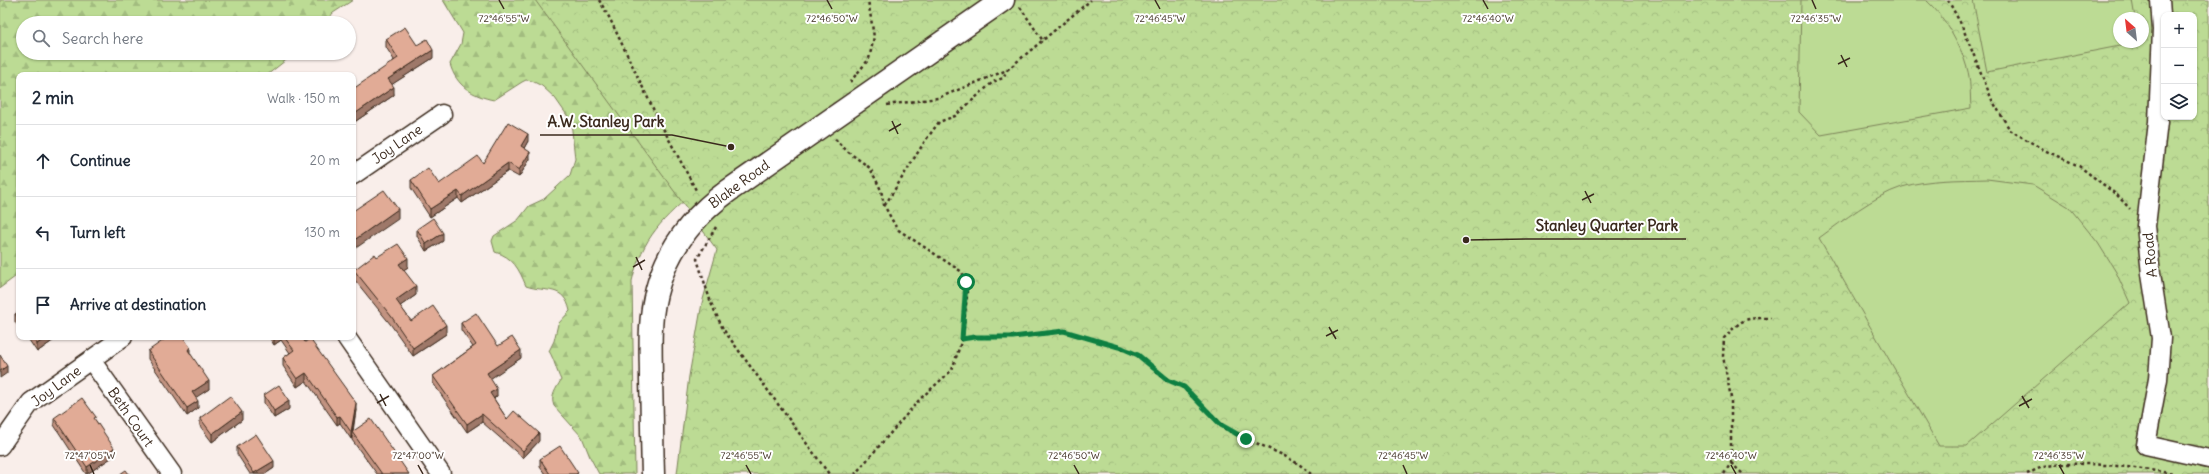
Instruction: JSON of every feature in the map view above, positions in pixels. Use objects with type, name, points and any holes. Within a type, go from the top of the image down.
[{"type":"street","name":"A Road","points":[[2160,0],[2162,30],[2158,122],[2146,226],[2151,274],[2161,338],[2158,380],[2146,445],[2209,459]]},
{"type":"street","name":"Blake Road","points":[[652,474],[651,327],[659,281],[673,249],[687,228],[713,214],[1011,3]]},
{"type":"street","name":"Joy Lane","points":[[356,173],[442,114]]},
{"type":"street","name":"Joy Lane","points":[[0,446],[31,402],[119,340]]},
{"type":"street","points":[[348,340],[441,474]]},
{"type":"street","name":"Beth Court","points":[[91,360],[172,474]]},
{"type":"path","points":[[599,0],[609,17],[657,117],[713,214],[697,260],[716,317],[829,474]]},
{"type":"path","points":[[846,87],[869,59],[874,37],[868,0]]},
{"type":"path","points":[[881,106],[938,98],[1007,70],[1091,0]]},
{"type":"path","points":[[1948,0],[1962,26],[1992,100],[2010,130],[2044,150],[2079,166],[2117,195],[2146,226]]},
{"type":"path","points":[[1011,3],[1043,41]]},
{"type":"path","points":[[884,205],[925,141],[940,122],[955,116],[993,82],[1004,78],[1007,70]]},
{"type":"path","points":[[833,136],[847,151],[870,168],[881,190],[884,205],[897,229],[962,272],[966,282],[962,339],[952,370],[920,399],[855,474]]},
{"type":"path","points":[[1724,474],[1731,463],[1731,398],[1723,356],[1724,338],[1738,323],[1749,318],[1771,318]]},
{"type":"path","points":[[962,339],[975,337],[1013,337],[1064,331],[1122,348],[1138,355],[1168,380],[1184,387],[1227,430],[1283,455],[1300,465],[1311,474]]},
{"type":"path","points":[[1731,463],[1743,474]]},
{"type":"path","points":[[2027,474],[2044,466],[2076,464],[2158,471],[2173,474]]},
{"type":"green space","points":[[0,0],[353,0],[331,16],[16,16],[16,60],[286,60],[271,72],[16,72],[16,276],[0,288]]},
{"type":"green space","points":[[443,0],[964,0],[697,190],[665,219],[648,240],[636,266],[632,281],[635,474],[599,474],[582,437],[554,406],[553,402],[554,393],[561,380],[549,351],[554,341],[558,324],[570,311],[567,302],[559,293],[526,286],[515,264],[501,254],[495,252],[492,241],[494,236],[518,220],[529,206],[544,199],[570,175],[575,159],[571,121],[555,98],[542,86],[532,81],[526,80],[522,82],[494,100],[479,96],[466,89],[456,78],[450,64],[461,44],[463,33]]},
{"type":"green space","points":[[535,0],[2209,0],[2209,474],[677,474],[689,376],[702,303],[717,250]]},
{"type":"green space","points":[[1801,0],[1926,0],[1945,22],[1960,49],[1969,77],[1971,108],[1821,135],[1799,112]]},
{"type":"green space","points":[[1973,0],[2132,0],[2134,12],[2113,12],[2113,47],[1987,72]]},
{"type":"green space","points":[[1987,179],[2033,185],[2069,207],[2098,243],[2116,272],[2130,303],[1967,446],[1939,446],[1819,238],[1869,203],[1902,187],[1933,181]]},
{"type":"building","points":[[405,27],[417,45],[427,39],[433,50],[388,79],[394,87],[356,113],[356,87],[398,58],[386,39]]},
{"type":"building","points":[[508,122],[528,134],[521,146],[530,152],[519,170],[508,163],[462,196],[458,191],[430,209],[411,180],[428,168],[439,184],[478,156],[483,163]]},
{"type":"building","points":[[384,190],[398,209],[356,239],[356,209]]},
{"type":"building","points":[[433,218],[443,233],[426,244],[417,229]]},
{"type":"building","points":[[398,244],[408,258],[399,264],[416,286],[396,300],[411,321],[433,306],[446,325],[413,348],[391,316],[356,272],[356,268],[375,254],[377,257]]},
{"type":"building","points":[[476,313],[498,346],[512,337],[521,350],[487,373],[497,389],[490,393],[507,419],[514,411],[539,433],[523,451],[482,414],[467,424],[433,376],[476,345],[461,323]]},
{"type":"building","points":[[34,340],[43,340],[37,344]]},
{"type":"building","points":[[164,340],[185,340],[190,347],[188,350],[209,381],[192,392],[198,401],[187,408],[148,351]]},
{"type":"building","points":[[286,340],[304,340],[305,342],[311,340],[356,403],[351,432],[340,416],[337,417],[306,373],[297,379],[283,358],[294,350]]},
{"type":"building","points":[[0,355],[7,366],[0,371]]},
{"type":"building","points":[[279,385],[289,401],[274,411],[264,395]]},
{"type":"building","points":[[230,396],[242,412],[212,434],[200,418]]},
{"type":"building","points":[[82,398],[96,417],[94,418],[114,448],[87,467],[54,418]]},
{"type":"building","points":[[371,419],[409,474],[382,474],[352,432]]},
{"type":"building","points":[[256,434],[274,461],[254,473],[237,447]]},
{"type":"building","points":[[560,446],[578,473],[550,474],[540,459]]},
{"type":"building","points":[[126,470],[129,474],[120,474]]},
{"type":"place","name":"A.W. Stanley Park","points":[[731,147]]},
{"type":"place","name":"Stanley Quarter Park","points":[[1466,240]]},
{"type":"route","points":[[966,282],[962,339],[975,337],[1013,337],[1034,333],[1064,331],[1122,348],[1138,355],[1168,380],[1184,387],[1221,425],[1227,430],[1246,439]]}]
